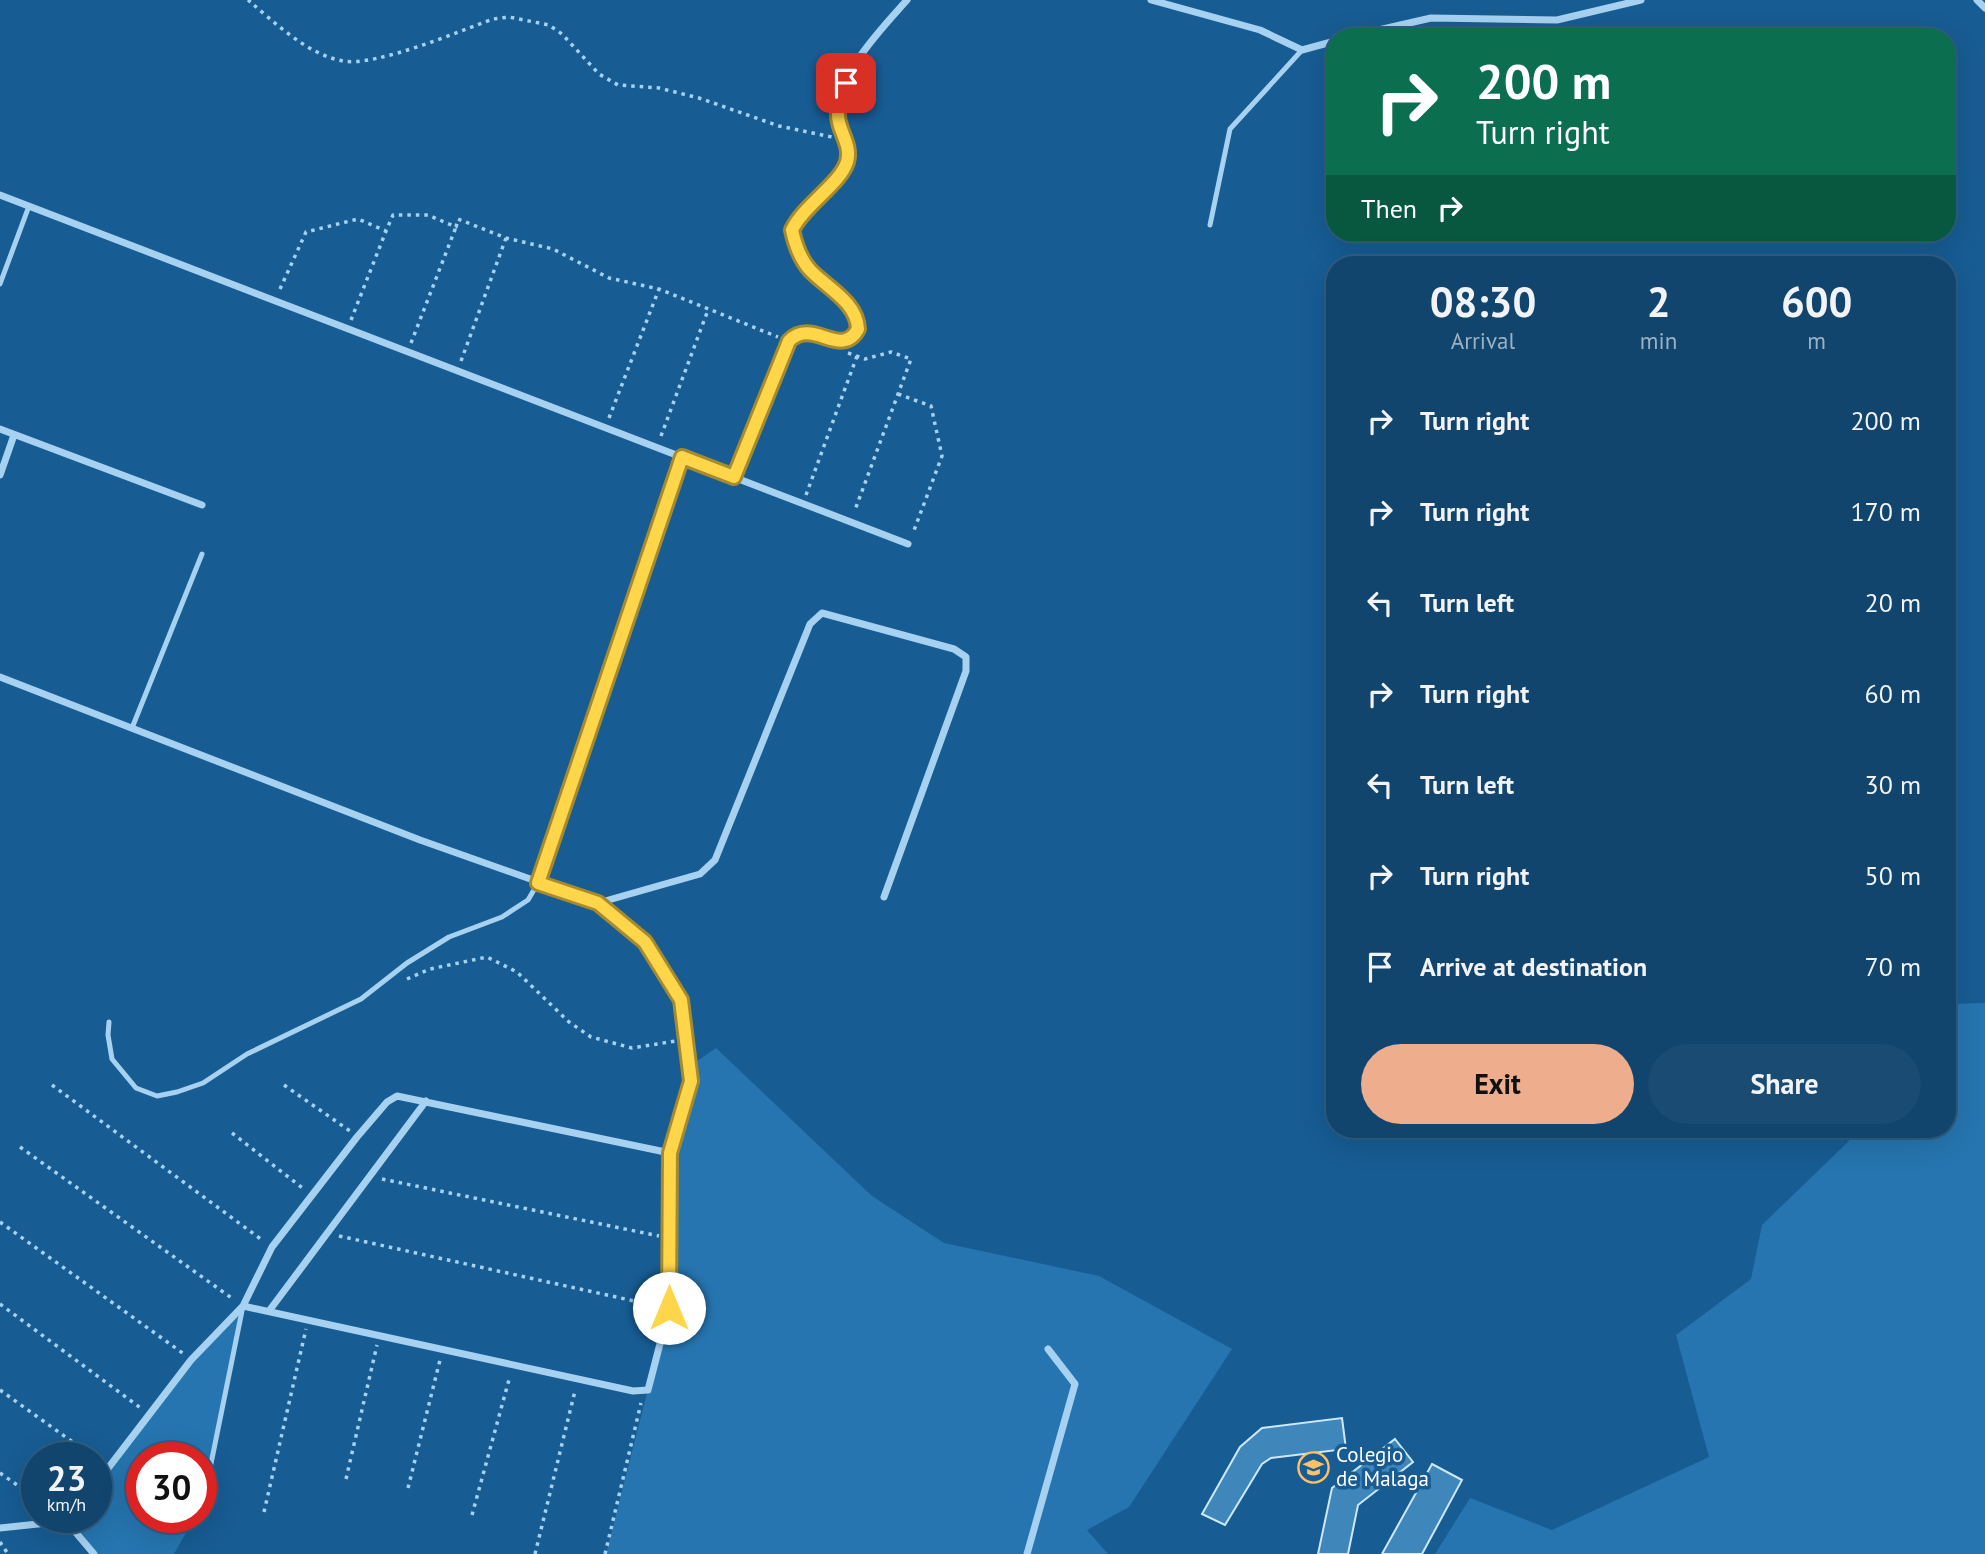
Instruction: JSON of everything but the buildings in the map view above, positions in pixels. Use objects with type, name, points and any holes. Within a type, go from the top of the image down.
[{"type":"street","points":[[734,477],[789,341],[799,334],[810,332],[834,341],[846,341],[854,336],[858,329],[856,314],[809,269],[800,256],[792,230],[798,217],[841,175],[847,162],[846,138],[838,116],[842,93],[852,70],[876,34],[908,0]]},
{"type":"street","points":[[1152,0],[1260,30],[1303,50],[1326,44]]},
{"type":"street","points":[[1387,28],[1431,18],[1557,20],[1641,0]]},
{"type":"street","points":[[1977,0],[1985,8]]},
{"type":"street","points":[[0,195],[908,544]]},
{"type":"street","points":[[0,429],[202,505]]},
{"type":"street","points":[[0,475],[14,435]]},
{"type":"street","points":[[538,883],[682,457]]},
{"type":"street","points":[[598,903],[700,874],[715,860],[810,624],[822,614],[954,649],[966,657],[966,671],[884,897]]},
{"type":"street","points":[[0,677],[538,883],[598,903],[645,942],[681,1000],[688,1037],[691,1081],[670,1153],[669,1308],[646,1390],[632,1391],[443,1348],[243,1307]]},
{"type":"street","points":[[112,1463],[191,1360],[243,1307],[272,1247],[357,1137],[387,1102],[397,1096],[670,1153]]},
{"type":"street","points":[[269,1311],[426,1101]]},
{"type":"street","points":[[1027,1554],[1075,1384],[1048,1349]]},
{"type":"street","points":[[0,1528],[21,1525]]},
{"type":"street","points":[[78,1533],[94,1554]]},
{"type":"lane","points":[[1210,225],[1230,129],[1303,50]]},
{"type":"lane","points":[[0,284],[29,206]]},
{"type":"lane","points":[[132,728],[202,554]]},
{"type":"lane","points":[[109,1022],[112,1059],[136,1088],[157,1096],[177,1093],[202,1083],[247,1054],[361,999],[407,963],[449,937],[502,917],[528,900],[538,883]]},
{"type":"lane","points":[[215,1442],[243,1307]]},
{"type":"path","points":[[248,0],[289,33],[342,61],[365,61],[493,19],[509,17],[536,21],[562,34],[608,81],[618,85],[659,88],[722,104],[816,136],[846,138]]},
{"type":"path","points":[[348,328],[393,215],[428,215],[456,227]]},
{"type":"path","points":[[275,300],[306,232],[358,219],[386,231]]},
{"type":"path","points":[[408,351],[458,219],[506,238],[553,250],[609,278],[659,289],[789,341]]},
{"type":"path","points":[[458,371],[506,238]]},
{"type":"path","points":[[606,428],[659,289]]},
{"type":"path","points":[[657,448],[708,310]]},
{"type":"path","points":[[847,352],[865,359],[891,352],[911,359],[850,522]]},
{"type":"path","points":[[803,504],[857,356]]},
{"type":"path","points":[[898,394],[932,406],[942,456],[908,544]]},
{"type":"path","points":[[395,984],[430,969],[487,957],[517,972],[569,1022],[603,1042],[632,1048],[662,1045],[688,1037]]},
{"type":"path","points":[[52,1085],[272,1247]]},
{"type":"path","points":[[284,1085],[357,1137]]},
{"type":"path","points":[[232,1133],[312,1195]]},
{"type":"path","points":[[20,1147],[243,1307]]},
{"type":"path","points":[[369,1176],[669,1238]]},
{"type":"path","points":[[0,1222],[191,1360]]},
{"type":"path","points":[[326,1233],[669,1308]]},
{"type":"path","points":[[0,1304],[150,1414]]},
{"type":"path","points":[[264,1512],[308,1320]]},
{"type":"path","points":[[345,1479],[379,1336]]},
{"type":"path","points":[[408,1488],[443,1348]]},
{"type":"path","points":[[472,1515],[513,1364]]},
{"type":"path","points":[[535,1554],[578,1378]]},
{"type":"path","points":[[0,1390],[72,1442]]},
{"type":"path","points":[[605,1554],[646,1390]]},
{"type":"path","points":[[0,1473],[21,1488]]},
{"type":"path","points":[[0,1542],[8,1554]]},
{"type":"shaded area","points":[[1985,1003],[1985,1554],[1435,1554],[1470,1498],[1552,1530],[1709,1457],[1676,1335],[1751,1279],[1762,1225],[1849,1141],[1848,1138],[1956,1138],[1956,1004]]},
{"type":"shaded area","points":[[716,1048],[872,1196],[944,1243],[1099,1276],[1232,1349],[1129,1507],[1087,1530],[1108,1554],[606,1554],[665,1322],[670,1153],[690,1066]]},
{"type":"shaded area","points":[[243,1306],[214,1442],[128,1442],[191,1360]]},
{"type":"shaded area","points":[[126,1445],[126,1533],[186,1533],[174,1554],[94,1554],[76,1533],[112,1533],[112,1463]]},
{"type":"place","name":"Colegio de Malaga","points":[[1313,1467]]},
{"type":"route","points":[[669,1308],[670,1153],[691,1081],[688,1037],[681,1000],[645,942],[598,903],[538,883],[682,457],[734,477],[789,341],[804,332],[834,341],[846,341],[854,336],[858,329],[856,314],[809,269],[800,256],[792,230],[798,217],[841,175],[847,162],[846,138],[838,116],[846,83]]}]
